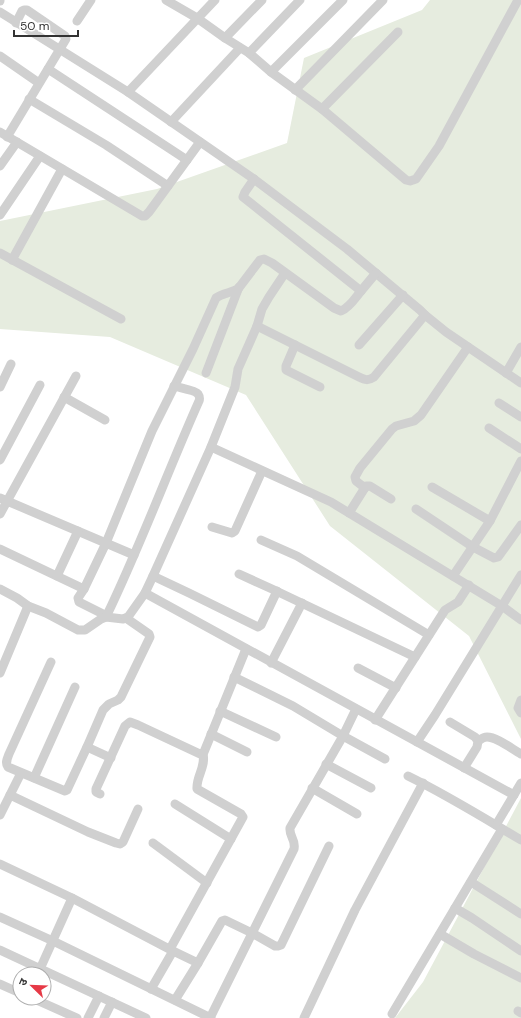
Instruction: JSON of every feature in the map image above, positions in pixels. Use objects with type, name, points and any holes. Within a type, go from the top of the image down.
[{"type":"street","points":[[77,20],[91,0]]},
{"type":"street","points":[[128,92],[215,0]]},
{"type":"street","points":[[225,38],[262,0]]},
{"type":"street","points":[[249,53],[300,0]]},
{"type":"street","points":[[271,72],[344,0]]},
{"type":"street","points":[[295,90],[383,0]]},
{"type":"street","points":[[172,1],[249,53],[271,72],[322,110],[406,180],[413,180],[416,179],[439,146],[518,0]]},
{"type":"street","points":[[16,23],[22,12],[27,10],[65,36],[66,39],[30,99],[3,134],[142,216],[145,216],[149,212],[200,142]]},
{"type":"street","points":[[0,12],[128,92],[254,179],[376,272],[424,313],[424,315],[446,332],[521,383]]},
{"type":"street","points":[[322,110],[398,32]]},
{"type":"street","points":[[171,122],[240,48]]},
{"type":"street","points":[[0,56],[39,83]]},
{"type":"street","points":[[48,69],[187,160]]},
{"type":"street","points":[[30,99],[106,145],[168,186]]},
{"type":"street","points":[[0,166],[16,142]]},
{"type":"street","points":[[0,215],[40,156]]},
{"type":"street","points":[[12,260],[62,169]]},
{"type":"street","points":[[254,179],[243,197],[361,291]]},
{"type":"street","points":[[0,253],[121,319]]},
{"type":"street","points":[[206,373],[239,288],[260,260],[267,260],[334,308],[341,311],[349,305],[376,272]]},
{"type":"street","points":[[239,288],[218,296],[214,301],[193,349],[152,431],[106,543],[84,589],[78,598],[79,602],[106,616],[123,619],[126,618],[145,593],[212,447],[235,387],[238,369],[257,326],[260,314],[285,272]]},
{"type":"street","points":[[359,345],[403,295]]},
{"type":"street","points":[[257,326],[365,380],[369,380],[374,377],[424,315]]},
{"type":"street","points":[[295,345],[286,366],[286,370],[320,387]]},
{"type":"street","points":[[365,488],[356,481],[355,477],[360,468],[396,426],[414,421],[421,415],[468,347]]},
{"type":"street","points":[[506,373],[518,359],[521,347]]},
{"type":"street","points":[[0,387],[11,364]]},
{"type":"street","points":[[0,514],[4,500],[76,376]]},
{"type":"street","points":[[0,460],[40,385]]},
{"type":"street","points":[[0,589],[28,606],[46,613],[81,631],[85,630],[106,616],[134,555],[199,401],[200,397],[195,392],[174,386]]},
{"type":"street","points":[[64,397],[104,420]]},
{"type":"street","points":[[499,404],[521,417]]},
{"type":"street","points":[[489,428],[521,449]]},
{"type":"street","points":[[212,447],[331,502],[469,585],[521,620]]},
{"type":"street","points":[[453,576],[490,521],[521,461]]},
{"type":"street","points":[[212,527],[228,533],[236,531],[262,471]]},
{"type":"street","points":[[349,513],[368,485],[391,499]]},
{"type":"street","points":[[432,486],[490,521]]},
{"type":"street","points":[[4,500],[134,555]]},
{"type":"street","points":[[416,509],[473,547],[494,558],[498,557],[521,525]]},
{"type":"street","points":[[57,576],[78,531]]},
{"type":"street","points":[[262,540],[297,556],[429,635]]},
{"type":"street","points":[[0,549],[84,589]]},
{"type":"street","points":[[239,574],[415,657]]},
{"type":"street","points":[[417,742],[521,575]]},
{"type":"street","points":[[153,576],[258,627],[261,625],[277,591]]},
{"type":"street","points":[[375,720],[445,610],[458,602],[469,585]]},
{"type":"street","points":[[145,593],[514,795]]},
{"type":"street","points":[[271,663],[302,603]]},
{"type":"street","points":[[0,673],[28,606]]},
{"type":"street","points":[[51,662],[6,761],[6,765],[21,773],[65,791],[67,790],[103,710],[109,704],[121,697],[150,637],[149,634],[126,618]]},
{"type":"street","points":[[151,989],[243,817],[241,814],[197,789],[197,785],[204,762],[203,753],[246,649]]},
{"type":"street","points":[[358,668],[396,688]]},
{"type":"street","points":[[234,677],[292,706],[385,760]]},
{"type":"street","points":[[34,778],[75,687]]},
{"type":"street","points":[[521,700],[518,708],[521,713]]},
{"type":"street","points":[[0,917],[175,1000],[197,1015],[211,1018],[294,849],[294,840],[289,830],[343,736],[356,709]]},
{"type":"street","points":[[220,711],[276,737]]},
{"type":"street","points":[[100,794],[96,792],[96,789],[125,726],[130,722],[200,754],[203,753]]},
{"type":"street","points":[[450,722],[475,737],[478,742]]},
{"type":"street","points":[[211,734],[247,752]]},
{"type":"street","points":[[464,768],[477,747],[478,742],[484,737],[495,739],[521,754]]},
{"type":"street","points":[[87,747],[111,758]]},
{"type":"street","points":[[326,764],[371,788]]},
{"type":"street","points":[[0,815],[21,773]]},
{"type":"street","points":[[408,776],[423,783],[521,840]]},
{"type":"street","points":[[304,1018],[355,910],[423,783]]},
{"type":"street","points":[[392,1014],[471,882],[521,783]]},
{"type":"street","points":[[312,788],[357,814]]},
{"type":"street","points":[[10,795],[88,832],[120,844],[123,842],[138,809]]},
{"type":"street","points":[[175,804],[231,839]]},
{"type":"street","points":[[153,843],[207,883]]},
{"type":"street","points":[[175,1000],[222,921],[225,920],[275,946],[281,945],[329,846]]},
{"type":"street","points":[[0,864],[72,898],[198,963]]},
{"type":"street","points":[[471,882],[521,914]]},
{"type":"street","points":[[41,966],[72,898]]},
{"type":"street","points":[[455,908],[521,951]]},
{"type":"street","points":[[440,934],[474,954],[521,978]]},
{"type":"street","points":[[0,950],[34,966]]},
{"type":"street","points":[[52,974],[146,1018]]},
{"type":"street","points":[[0,984],[12,989]]},
{"type":"street","points":[[88,1018],[99,996]]},
{"type":"street","points":[[104,1018],[112,1002]]},
{"type":"street","points":[[50,1006],[77,1018]]},
{"type":"shaded area","points":[[430,0],[521,0],[521,739],[469,636],[330,526],[246,395],[110,337],[0,329],[0,221],[157,189],[287,143],[304,58],[422,10]]},
{"type":"shaded area","points":[[521,798],[521,1018],[395,1018],[423,982]]}]
